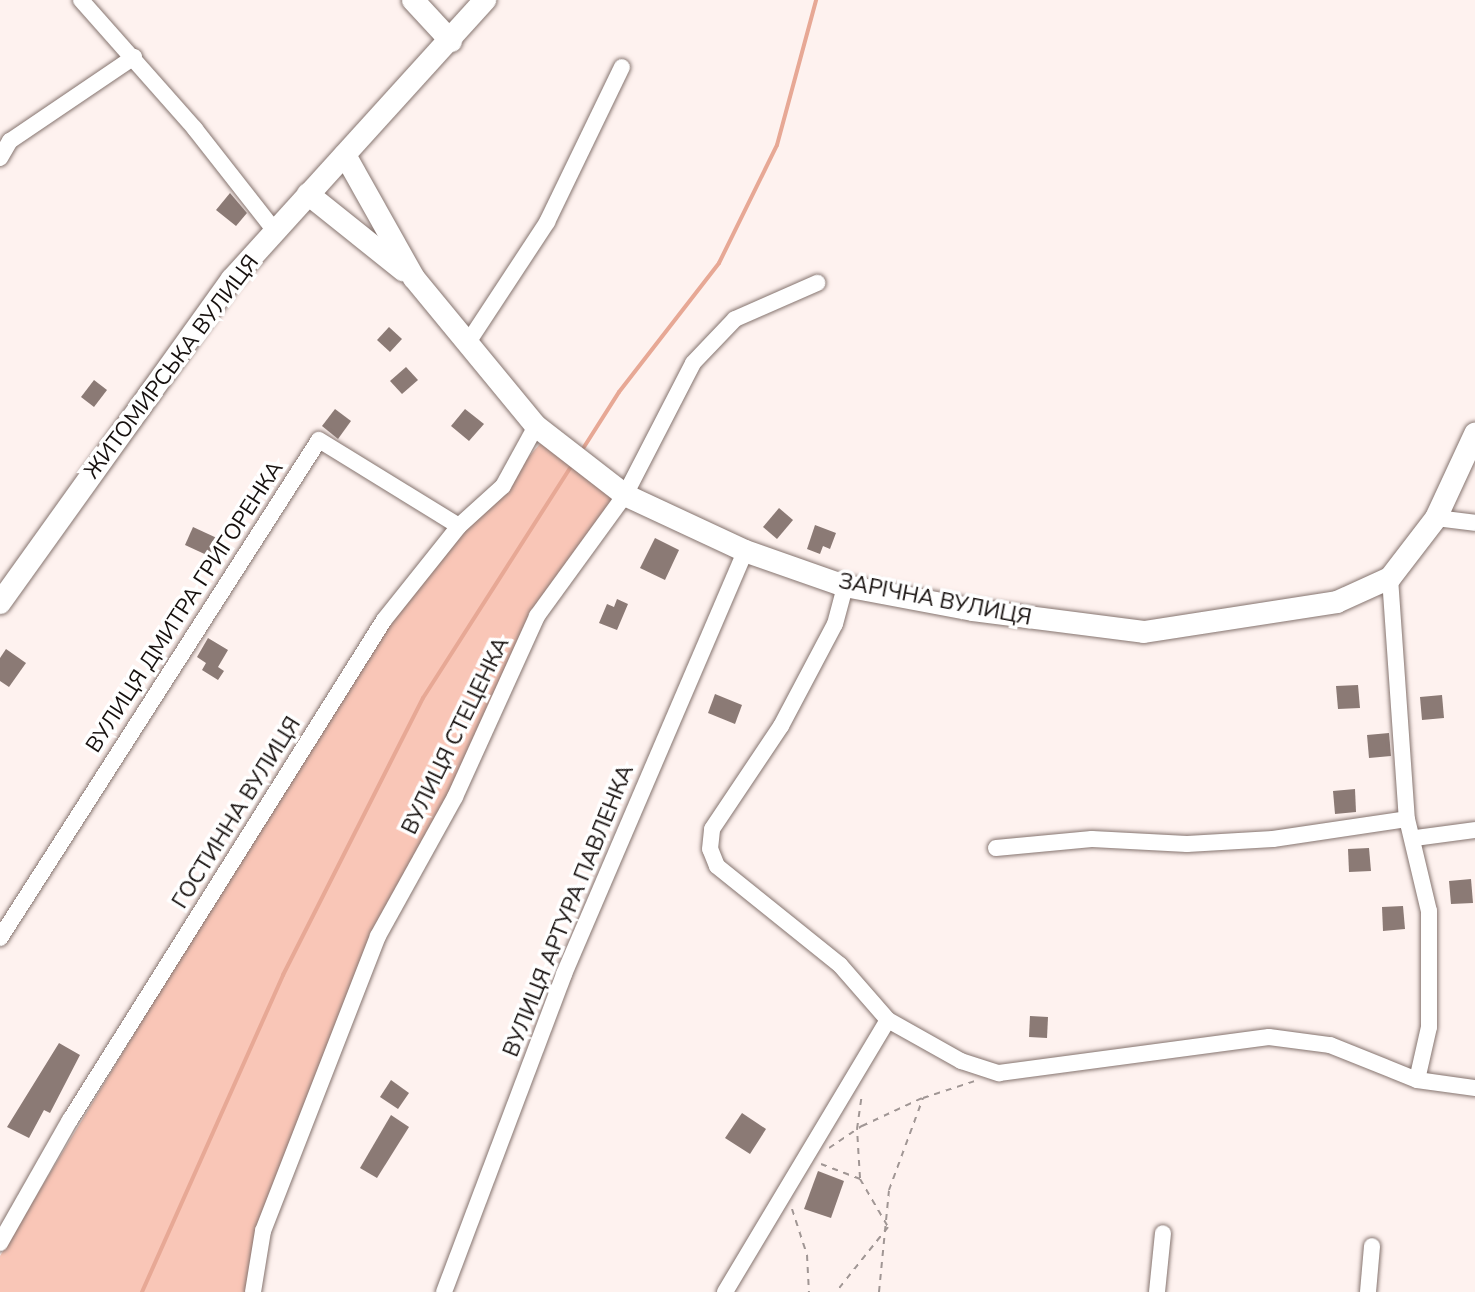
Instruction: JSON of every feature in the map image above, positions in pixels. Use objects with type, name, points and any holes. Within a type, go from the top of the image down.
[{"type":"street","points":[[81,0],[134,57],[275,231]]},
{"type":"street","points":[[413,0],[451,41]]},
{"type":"street","name":"ЖИТОМИРСЬКА ВУЛИЦЯ","points":[[0,603],[232,279],[485,0]]},
{"type":"street","points":[[0,158],[5,139],[134,57]]},
{"type":"street","points":[[467,344],[547,222],[622,67]]},
{"type":"street","name":"ЗАРІЧНА ВУЛИЦЯ","points":[[345,155],[414,278],[536,426],[625,495],[745,551],[845,586],[973,610],[1144,632],[1337,602],[1390,578],[1436,518],[1475,434]]},
{"type":"street","name":"ЗАРІЧНА ВУЛИЦЯ","points":[[308,194],[414,278]]},
{"type":"street","name":"ВУЛИЦЯ СТЕЦЕНКА","points":[[253,1292],[263,1231],[378,936],[455,797],[537,616],[625,495],[693,363],[735,319],[817,283]]},
{"type":"street","name":"ГОСТИННА ВУЛИЦЯ","points":[[0,1243],[70,1120],[384,620],[459,526],[503,486],[536,426]]},
{"type":"street","name":"ВУЛИЦЯ ДМИТРА ГРИГОРЕНКА","points":[[0,938],[319,440],[459,526]]},
{"type":"street","points":[[1436,518],[1475,523]]},
{"type":"street","name":"ВУЛИЦЯ АРТУРА ПАВЛЕНКА","points":[[444,1292],[564,974],[745,551]]},
{"type":"street","points":[[1390,578],[1407,819],[1415,838],[1429,940],[1429,1027],[1417,1080]]},
{"type":"street","points":[[845,586],[829,636],[781,726],[712,829],[710,849],[717,866],[840,965],[888,1020],[961,1061],[999,1073],[1269,1037],[1330,1045],[1417,1080],[1475,1088]]},
{"type":"street","points":[[996,848],[1092,839],[1187,844],[1273,839],[1407,819]]},
{"type":"street","points":[[1415,838],[1475,830]]},
{"type":"street","points":[[725,1292],[888,1020]]},
{"type":"street","points":[[1157,1292],[1163,1233]]},
{"type":"street","points":[[1368,1292],[1372,1246]]},
{"type":"path","points":[[824,1152],[857,1129],[923,1098],[999,1073]]},
{"type":"path","points":[[863,1083],[857,1129],[860,1179],[888,1227]]},
{"type":"path","points":[[879,1292],[888,1227],[889,1190],[923,1098]]},
{"type":"path","points":[[795,1172],[812,1160],[860,1179]]},
{"type":"path","points":[[786,1189],[807,1255],[809,1292]]},
{"type":"path","points":[[836,1292],[888,1227]]},
{"type":"shaded area","points":[[548,435],[625,495],[537,616],[378,936],[263,1231],[253,1292],[0,1292],[0,1256],[384,620]]},
{"type":"building","points":[[230,193],[247,213],[236,226],[216,210]]},
{"type":"building","points":[[389,327],[402,339],[390,352],[377,340]]},
{"type":"building","points":[[406,367],[418,380],[402,394],[390,381]]},
{"type":"building","points":[[94,380],[107,390],[94,407],[81,397]]},
{"type":"building","points":[[335,409],[351,421],[338,439],[322,426]]},
{"type":"building","points":[[465,409],[484,424],[469,441],[451,426]]},
{"type":"building","points":[[779,508],[793,520],[777,539],[763,527]]},
{"type":"building","points":[[815,525],[836,533],[830,549],[823,546],[820,554],[807,549]]},
{"type":"building","points":[[193,527],[219,539],[211,557],[185,545]]},
{"type":"building","points":[[655,538],[679,550],[665,580],[640,568]]},
{"type":"building","points":[[617,599],[628,604],[617,630],[599,623],[607,604],[614,607]]},
{"type":"building","points":[[208,638],[228,650],[218,667],[224,671],[218,680],[202,670],[206,663],[197,657]]},
{"type":"building","points":[[6,649],[26,663],[9,687],[0,681],[0,658]]},
{"type":"building","points":[[1358,685],[1360,708],[1338,709],[1336,686]]},
{"type":"building","points":[[715,694],[742,705],[735,724],[708,713]]},
{"type":"building","points":[[1442,695],[1444,718],[1422,720],[1420,697]]},
{"type":"building","points":[[1389,733],[1391,756],[1369,758],[1367,735]]},
{"type":"building","points":[[1355,789],[1356,812],[1335,814],[1333,791]]},
{"type":"building","points":[[1369,848],[1371,871],[1349,872],[1348,849]]},
{"type":"building","points":[[1471,879],[1473,903],[1451,904],[1449,881]]},
{"type":"building","points":[[1403,906],[1405,929],[1383,931],[1382,907]]},
{"type":"building","points":[[1030,1016],[1048,1017],[1047,1038],[1029,1037]]},
{"type":"building","points":[[59,1043],[80,1055],[50,1113],[44,1110],[29,1138],[7,1127]]},
{"type":"building","points":[[391,1080],[409,1093],[398,1109],[380,1097]]},
{"type":"building","points":[[742,1113],[766,1129],[750,1154],[725,1138]]},
{"type":"building","points":[[391,1115],[409,1127],[377,1178],[360,1168]]},
{"type":"building","points":[[818,1171],[844,1181],[831,1218],[804,1209]]},
{"type":"waterway","points":[[584,447],[619,392],[719,263],[777,145],[816,0]]},
{"type":"waterway","points":[[142,1292],[283,975],[423,698],[570,468]]}]
